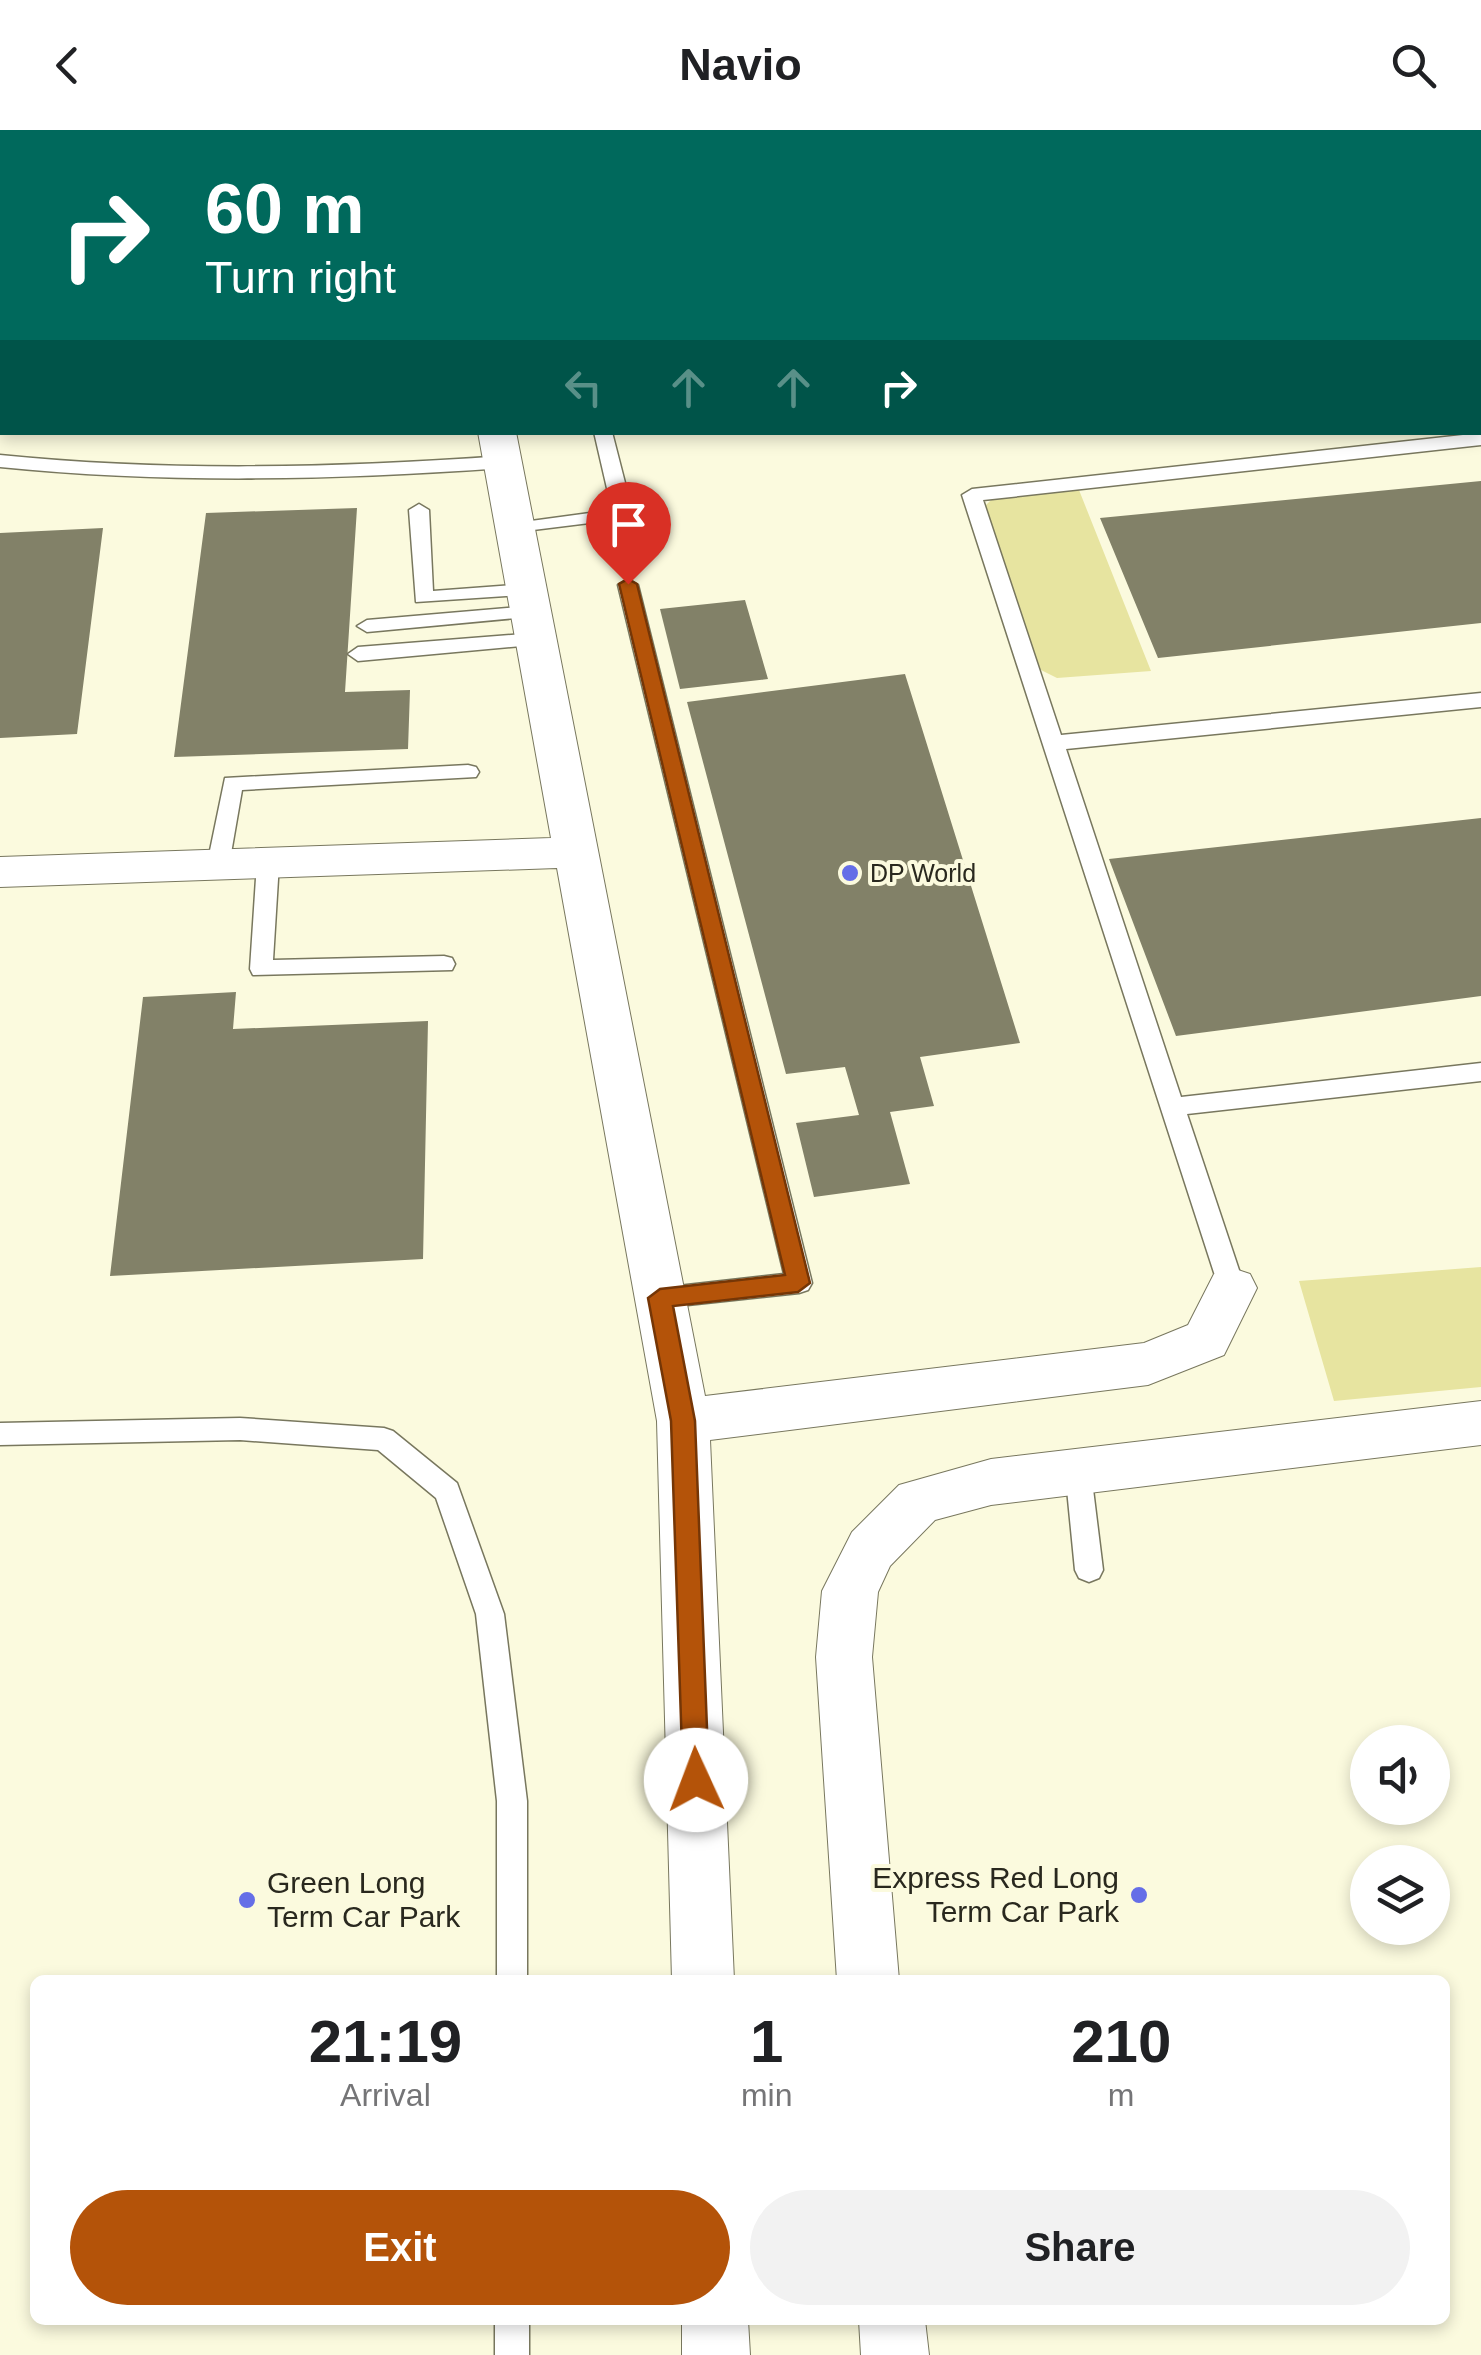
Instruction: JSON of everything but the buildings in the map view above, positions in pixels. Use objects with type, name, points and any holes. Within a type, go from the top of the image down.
[{"type":"street","points":[[500,447],[683,1421],[703,1975]]},
{"type":"street","points":[[0,872],[576,852]]},
{"type":"street","points":[[683,1421],[1148,1364],[1206,1340],[1232,1288]]},
{"type":"street","points":[[868,1975],[844,1657],[850,1591],[871,1549],[918,1501],[990,1482],[1481,1424]]},
{"type":"street","points":[[715,2325],[716,2355]]},
{"type":"street","points":[[892,2325],[895,2355]]},
{"type":"lane","points":[[516,529],[623,514],[604,435]]},
{"type":"lane","points":[[1232,1288],[972,494],[1481,440]]},
{"type":"lane","points":[[0,461],[76,470],[241,473],[500,447]]},
{"type":"lane","points":[[419,510],[423,598],[531,614]]},
{"type":"lane","points":[[628,584],[798,1283],[660,1298]]},
{"type":"lane","points":[[368,626],[531,614]]},
{"type":"lane","points":[[358,654],[531,614]]},
{"type":"lane","points":[[1054,743],[1481,700]]},
{"type":"lane","points":[[218,864],[233,782],[468,772]]},
{"type":"lane","points":[[268,863],[261,969],[444,964]]},
{"type":"lane","points":[[1172,1107],[1481,1072]]},
{"type":"lane","points":[[0,1434],[240,1429],[384,1440],[447,1491],[490,1614],[512,1801],[512,1975]]},
{"type":"lane","points":[[1088,1470],[1080,1489],[1089,1570]]},
{"type":"lane","points":[[512,2325],[512,2355]]},
{"type":"shaded area","points":[[1077,485],[1151,671],[1057,678],[1033,666],[982,509],[993,498]]},
{"type":"shaded area","points":[[1481,1267],[1481,1387],[1334,1401],[1299,1281]]},
{"type":"place","name":"DP World","points":[[850,873]]},
{"type":"place","name":"Express Red Long Term Car Park","points":[[1139,1895]]},
{"type":"place","name":"Green Long Term Car Park","points":[[247,1900]]},
{"type":"route","points":[[628,584],[798,1283],[660,1298],[683,1421],[696,1780]]}]
